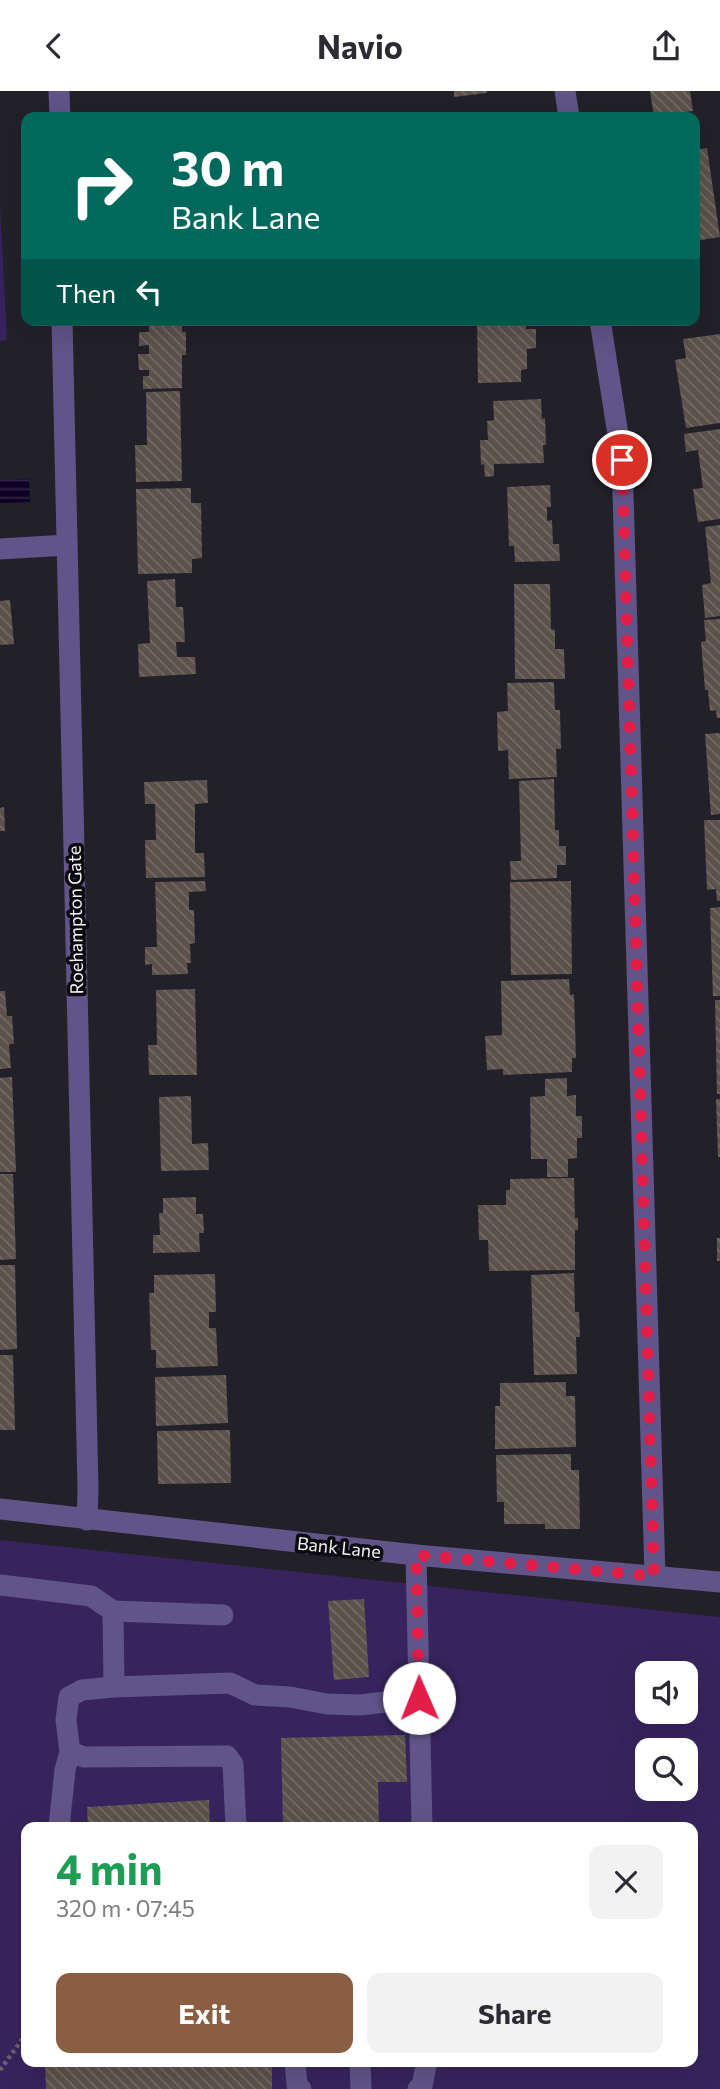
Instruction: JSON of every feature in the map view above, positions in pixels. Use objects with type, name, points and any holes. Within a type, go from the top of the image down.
[{"type":"street","points":[[59,91],[60,112]]},
{"type":"street","points":[[565,91],[568,112]]},
{"type":"street","name":"Roehampton Gate","points":[[62,326],[74,788],[76,983],[82,1142],[88,1490],[86,1520]]},
{"type":"street","points":[[601,326],[622,460],[654,1576]]},
{"type":"street","points":[[0,549],[67,545]]},
{"type":"street","name":"Bank Lane","points":[[0,1509],[416,1555],[720,1582]]},
{"type":"street","points":[[416,1555],[422,1822]]},
{"type":"street","points":[[0,1585],[91,1596],[113,1611],[223,1615]]},
{"type":"street","points":[[113,1611],[114,1687]]},
{"type":"street","points":[[60,1822],[65,1770],[71,1752],[66,1720],[69,1697],[82,1690],[230,1683],[255,1695],[290,1696],[327,1704],[360,1705],[419,1698]]},
{"type":"street","points":[[71,1752],[84,1757],[227,1756],[233,1764],[236,1822]]},
{"type":"street","points":[[296,2067],[301,2089]]},
{"type":"street","points":[[360,2067],[361,2089]]},
{"type":"street","points":[[421,2088],[426,2067]]},
{"type":"path","points":[[0,2070],[21,2040]]},
{"type":"shaded area","points":[[0,206],[7,340],[0,341]]},
{"type":"shaded area","points":[[29,479],[30,502],[0,503],[0,480]]},
{"type":"shaded area","points":[[0,1540],[720,1617],[720,2089],[0,2089]]},
{"type":"building","points":[[454,91],[487,91],[487,93],[454,97]]},
{"type":"building","points":[[650,91],[690,91],[693,111],[653,112]]},
{"type":"building","points":[[707,148],[720,237],[700,240],[700,149]]},
{"type":"building","points":[[149,326],[182,326],[182,332],[186,332],[186,355],[182,355],[182,388],[143,389],[143,376],[149,376],[149,370],[139,370],[138,354],[149,354],[149,345],[139,346],[139,332],[149,332]]},
{"type":"building","points":[[477,326],[526,326],[526,329],[536,329],[536,348],[527,349],[527,369],[521,370],[521,382],[478,383]]},
{"type":"building","points":[[720,334],[720,423],[686,428],[675,360],[686,358],[683,339]]},
{"type":"building","points":[[180,391],[182,481],[136,482],[135,445],[147,445],[146,392]]},
{"type":"building","points":[[541,399],[542,419],[545,418],[544,463],[494,464],[494,476],[485,477],[484,464],[481,465],[480,440],[488,440],[487,421],[494,420],[493,401]]},
{"type":"building","points":[[720,429],[720,519],[698,522],[693,489],[703,488],[698,450],[686,452],[684,434]]},
{"type":"building","points":[[550,485],[551,507],[547,507],[547,521],[552,520],[553,544],[559,544],[560,561],[515,562],[514,546],[509,546],[507,487]]},
{"type":"building","points":[[191,488],[191,503],[201,503],[202,558],[192,559],[192,573],[138,574],[136,489]]},
{"type":"building","points":[[720,525],[720,616],[705,618],[702,585],[711,583],[705,527]]},
{"type":"building","points":[[175,579],[176,607],[183,607],[185,642],[176,642],[177,657],[195,657],[196,674],[139,677],[138,644],[150,643],[147,581]]},
{"type":"building","points":[[514,584],[550,584],[551,629],[555,630],[555,649],[564,649],[565,679],[515,679]]},
{"type":"building","points":[[10,600],[14,644],[0,645],[0,601]]},
{"type":"building","points":[[720,619],[720,718],[717,718],[716,710],[710,711],[708,690],[705,690],[701,642],[706,641],[704,620]]},
{"type":"building","points":[[554,682],[555,710],[560,710],[561,749],[556,749],[557,777],[509,779],[508,750],[498,751],[497,712],[508,711],[507,683]]},
{"type":"building","points":[[720,733],[720,814],[711,815],[705,734]]},
{"type":"building","points":[[554,779],[555,830],[559,830],[559,846],[566,846],[566,865],[557,865],[557,878],[511,880],[510,861],[521,861],[519,781]]},
{"type":"building","points":[[207,780],[208,803],[195,804],[195,853],[204,853],[205,877],[146,878],[145,840],[156,840],[155,804],[145,804],[144,782]]},
{"type":"building","points":[[4,807],[5,831],[0,831],[0,808]]},
{"type":"building","points":[[704,820],[720,820],[720,901],[717,901],[716,889],[707,890]]},
{"type":"building","points":[[205,881],[206,891],[189,892],[189,910],[194,910],[195,943],[190,944],[191,963],[187,963],[188,974],[152,975],[152,964],[145,965],[145,947],[157,947],[155,882]]},
{"type":"building","points":[[571,881],[572,974],[511,975],[510,882]]},
{"type":"building","points":[[720,907],[720,996],[713,996],[710,908]]},
{"type":"building","points":[[569,979],[570,995],[574,994],[576,1058],[572,1058],[572,1072],[503,1075],[503,1069],[487,1070],[485,1036],[502,1035],[501,981]]},
{"type":"building","points":[[195,989],[197,1075],[149,1075],[148,1045],[157,1045],[156,990]]},
{"type":"building","points":[[0,991],[5,991],[7,1016],[12,1016],[14,1044],[9,1044],[11,1068],[0,1069]]},
{"type":"building","points":[[715,1000],[720,1000],[720,1094],[717,1094]]},
{"type":"building","points":[[12,1077],[16,1172],[0,1172],[0,1078]]},
{"type":"building","points":[[567,1078],[567,1096],[576,1095],[576,1116],[582,1116],[582,1138],[577,1138],[577,1158],[568,1159],[568,1177],[547,1177],[547,1159],[531,1159],[530,1097],[545,1096],[545,1079]]},
{"type":"building","points":[[191,1096],[192,1144],[208,1143],[209,1170],[161,1171],[159,1097]]},
{"type":"building","points":[[716,1099],[720,1099],[720,1157],[718,1157]]},
{"type":"building","points":[[0,1174],[13,1174],[16,1259],[0,1260]]},
{"type":"building","points":[[574,1178],[575,1218],[578,1218],[578,1230],[575,1230],[575,1270],[489,1271],[488,1240],[479,1240],[478,1205],[506,1205],[506,1190],[510,1190],[510,1179]]},
{"type":"building","points":[[196,1197],[196,1214],[203,1214],[204,1233],[199,1233],[200,1252],[153,1253],[153,1235],[160,1235],[159,1213],[163,1213],[163,1198]]},
{"type":"building","points":[[717,1238],[720,1238],[720,1261],[717,1261]]},
{"type":"building","points":[[0,1265],[15,1265],[17,1349],[0,1350]]},
{"type":"building","points":[[574,1273],[575,1312],[579,1312],[580,1337],[576,1337],[577,1374],[534,1375],[531,1275]]},
{"type":"building","points":[[215,1274],[216,1312],[209,1312],[209,1328],[216,1328],[218,1366],[156,1368],[156,1350],[151,1350],[149,1293],[154,1293],[154,1275]]},
{"type":"building","points":[[0,1355],[13,1355],[15,1430],[0,1430]]},
{"type":"building","points":[[226,1375],[228,1423],[156,1426],[155,1377]]},
{"type":"building","points":[[566,1382],[566,1396],[575,1396],[576,1447],[495,1449],[495,1406],[500,1406],[500,1383]]},
{"type":"building","points":[[230,1430],[231,1483],[158,1484],[157,1431]]},
{"type":"building","points":[[571,1454],[571,1470],[579,1470],[580,1529],[545,1529],[545,1524],[504,1524],[504,1502],[497,1502],[496,1455]]},
{"type":"building","points":[[364,1599],[369,1677],[334,1680],[328,1601]]},
{"type":"building","points":[[405,1735],[407,1782],[378,1782],[379,1822],[283,1822],[281,1738]]},
{"type":"building","points":[[209,1800],[210,1822],[88,1822],[87,1807]]},
{"type":"building","points":[[45,2067],[272,2067],[272,2089],[46,2089]]},
{"type":"route","points":[[419,1698],[416,1555],[654,1576],[622,460]]}]
